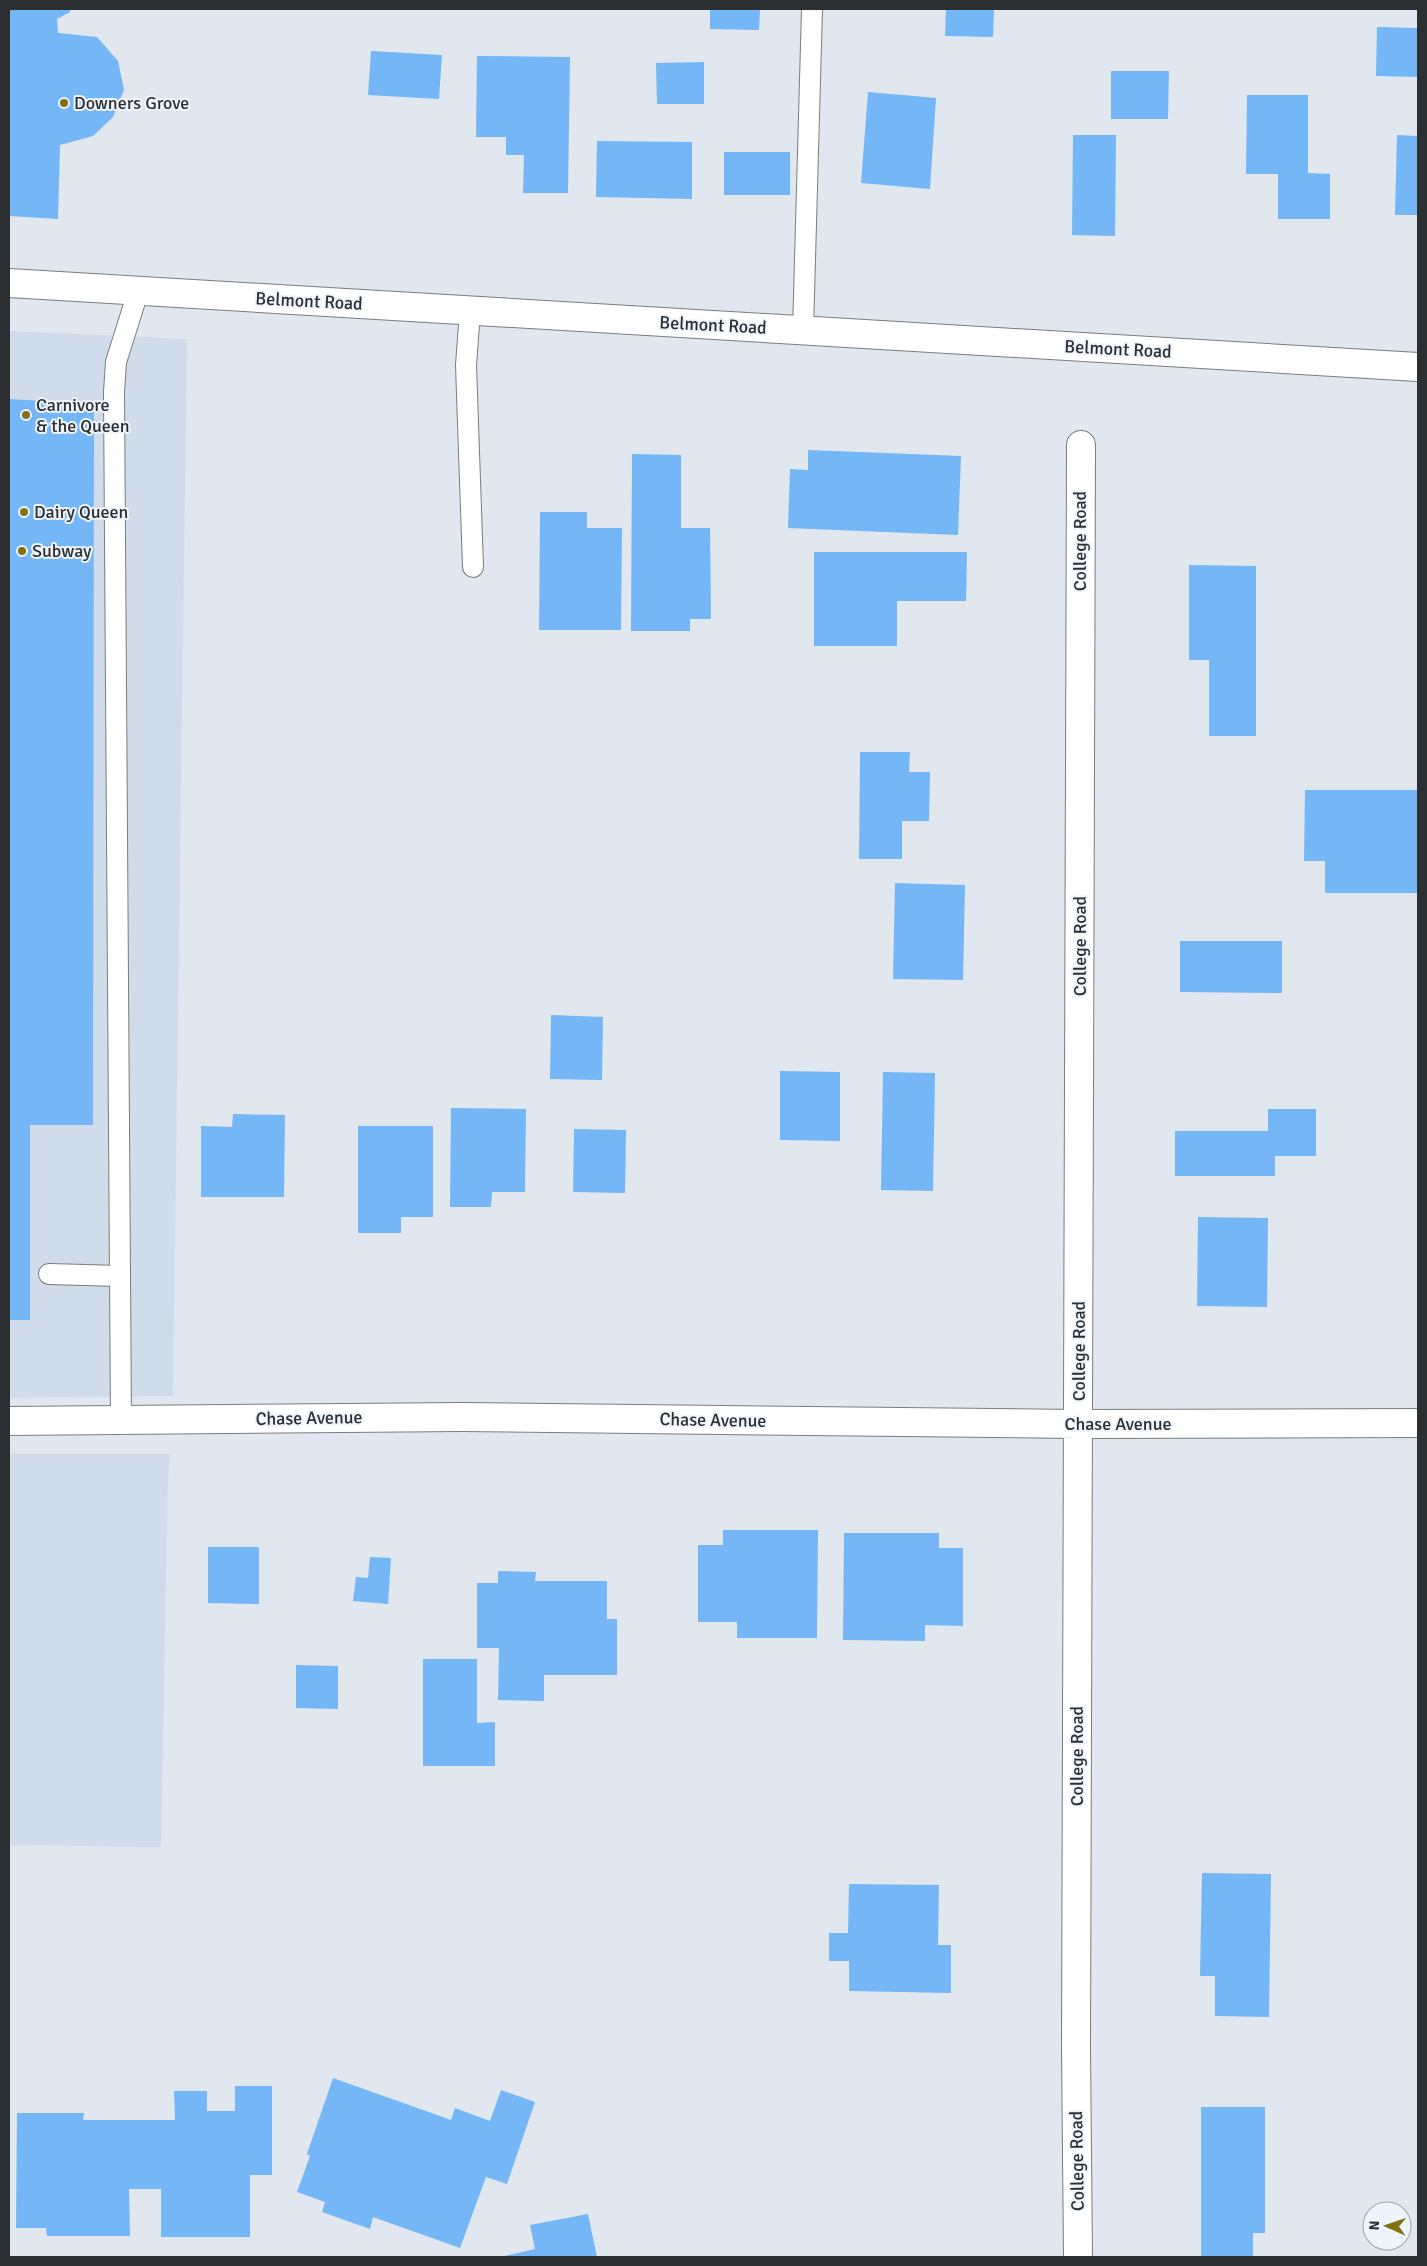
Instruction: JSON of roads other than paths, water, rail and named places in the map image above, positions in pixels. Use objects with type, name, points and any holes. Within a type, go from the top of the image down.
[{"type":"street","name":"Belmont Road","points":[[9,282],[138,292],[1418,367]]},
{"type":"street","name":"College Road","points":[[1078,2257],[1076,2038],[1081,445]]},
{"type":"street","name":"Chase Avenue","points":[[9,1421],[462,1417],[1079,1424],[1418,1423]]},
{"type":"lane","points":[[803,331],[812,9]]},
{"type":"lane","points":[[121,1420],[114,392],[116,362],[138,292]]},
{"type":"lane","points":[[470,311],[466,365],[473,567]]},
{"type":"lane","points":[[48,1274],[120,1276]]},
{"type":"place","name":"Downers Grove","points":[[64,103]]},
{"type":"place","name":"Carnivore & the Queen","points":[[26,415]]},
{"type":"place","name":"Dairy Queen","points":[[24,512]]},
{"type":"place","name":"Subway","points":[[22,551]]}]
